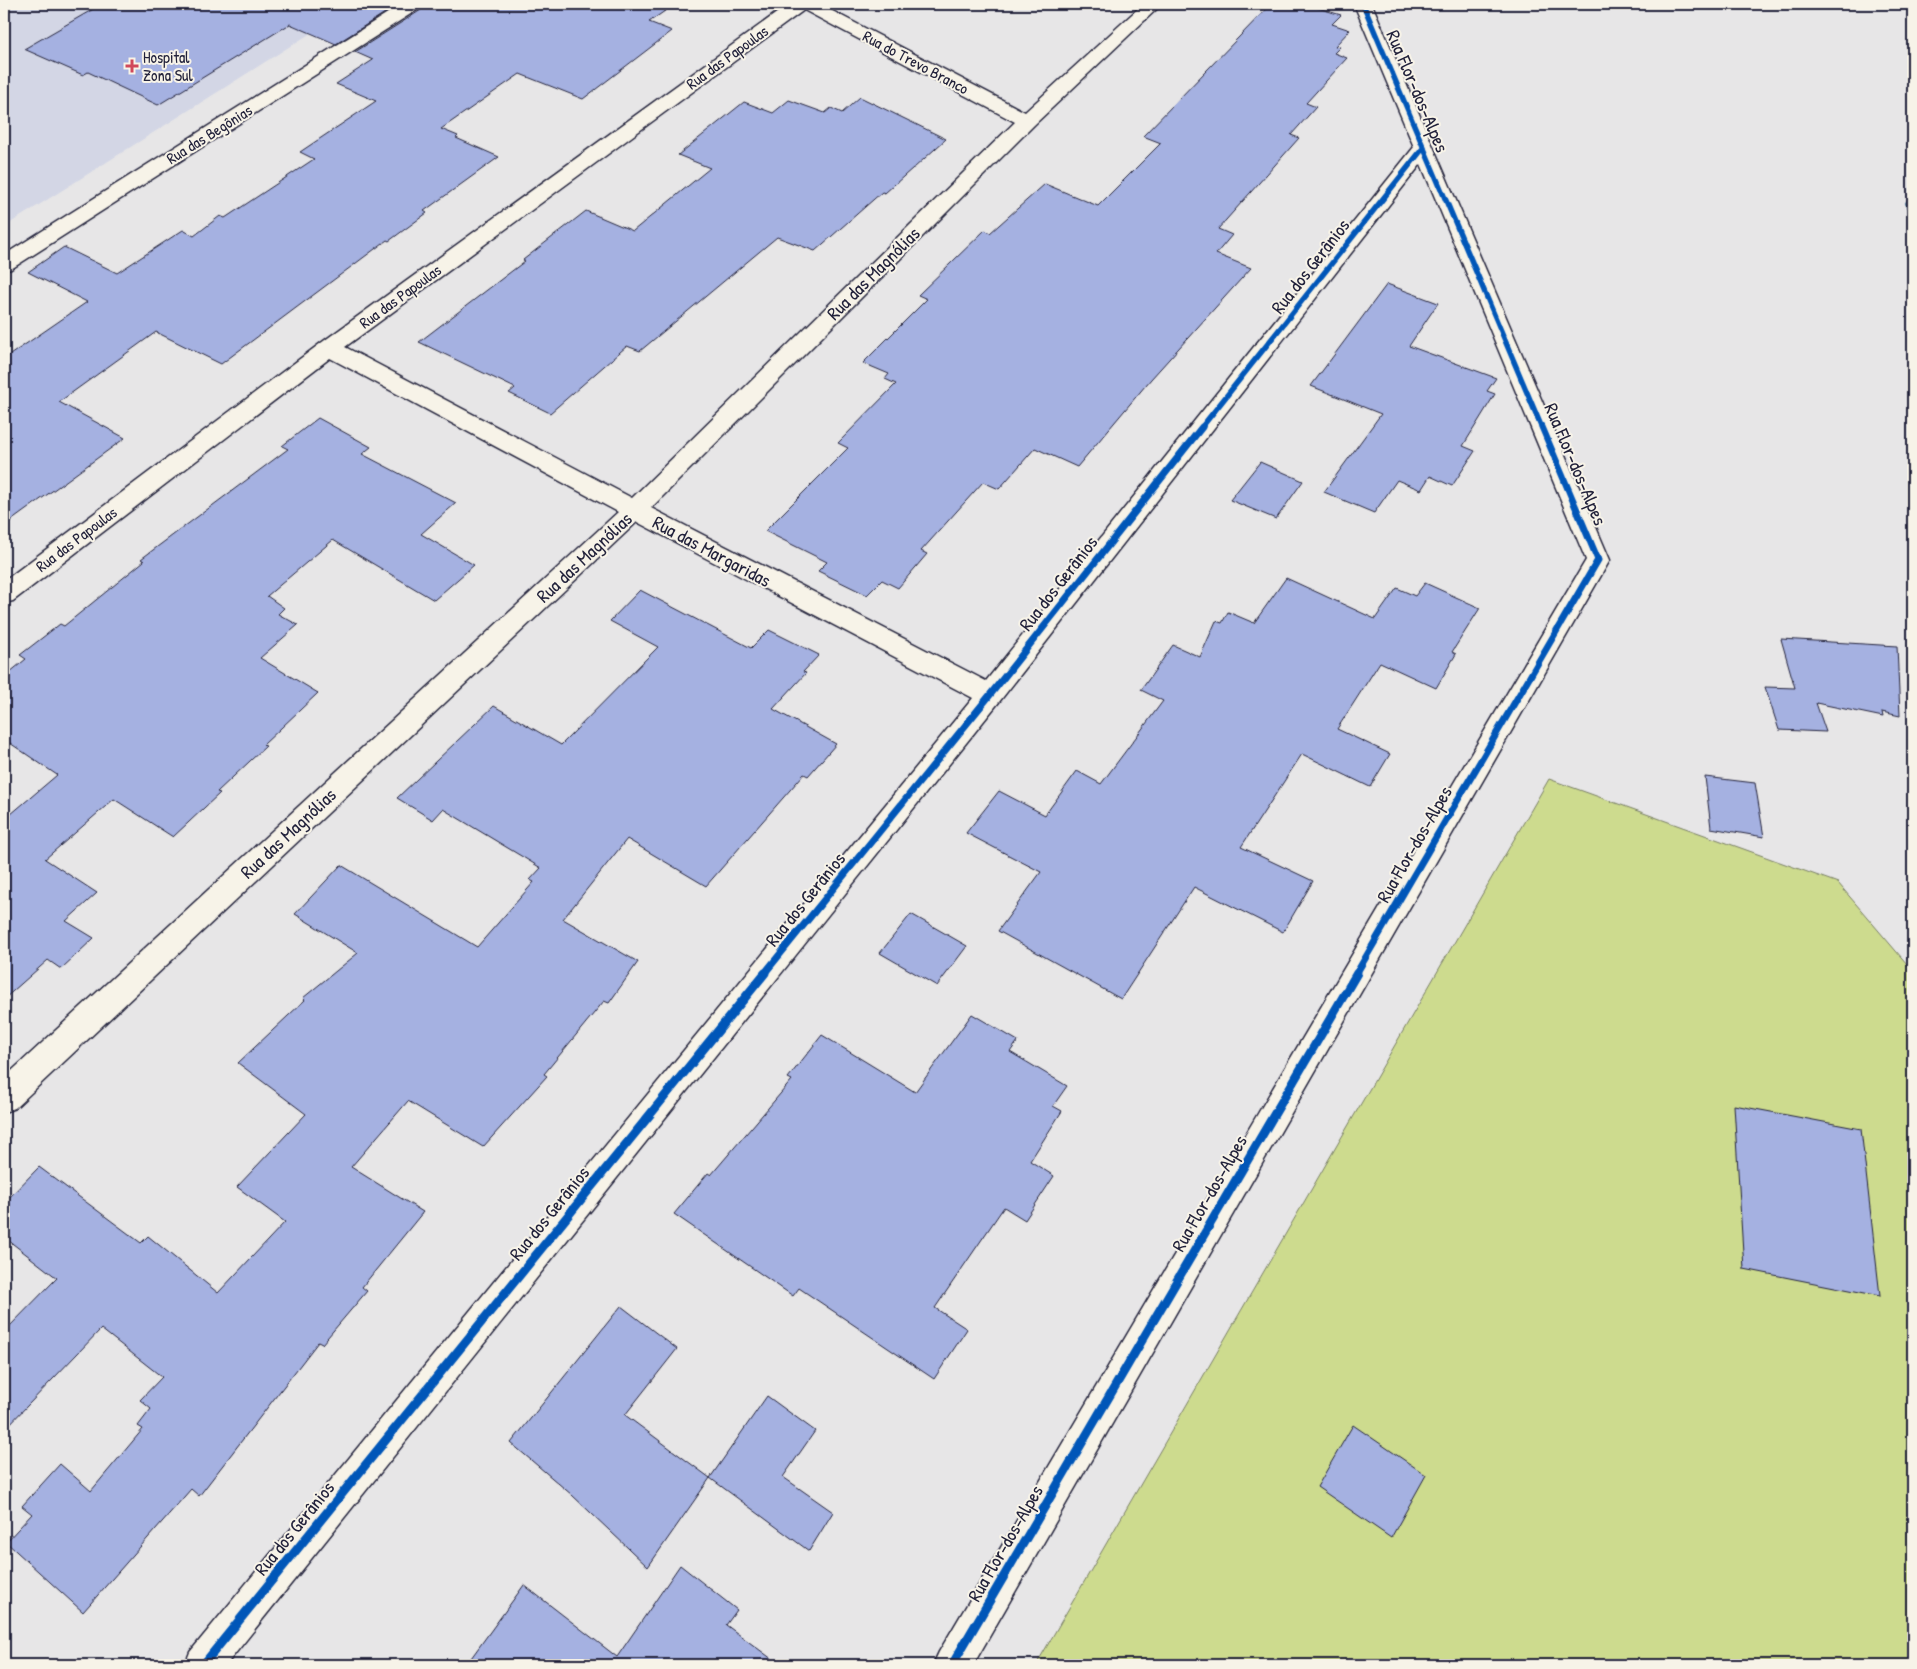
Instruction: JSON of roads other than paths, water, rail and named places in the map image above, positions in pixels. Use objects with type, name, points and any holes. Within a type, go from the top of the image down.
[{"type":"street","name":"Rua das Begônias","points":[[4,264],[414,4]]},
{"type":"street","name":"Rua das Papoulas","points":[[4,594],[330,348],[800,4]]},
{"type":"street","name":"Rua do Trevo Branco","points":[[806,4],[1027,121]]},
{"type":"street","name":"Rua das Magnólias","points":[[4,1098],[635,510],[1027,121],[1153,4]]},
{"type":"street","name":"Rua Flor-dos-Alpes","points":[[952,1665],[1598,560],[1363,4]]},
{"type":"street","name":"Rua dos Gerânios","points":[[204,1665],[990,695],[1424,147]]},
{"type":"street","name":"Rua das Margaridas","points":[[330,348],[990,695]]},
{"type":"waterway","points":[[1913,199],[1910,204],[1913,208]]},
{"type":"place","name":"Hospital Zona Sul","points":[[132,66]]}]
